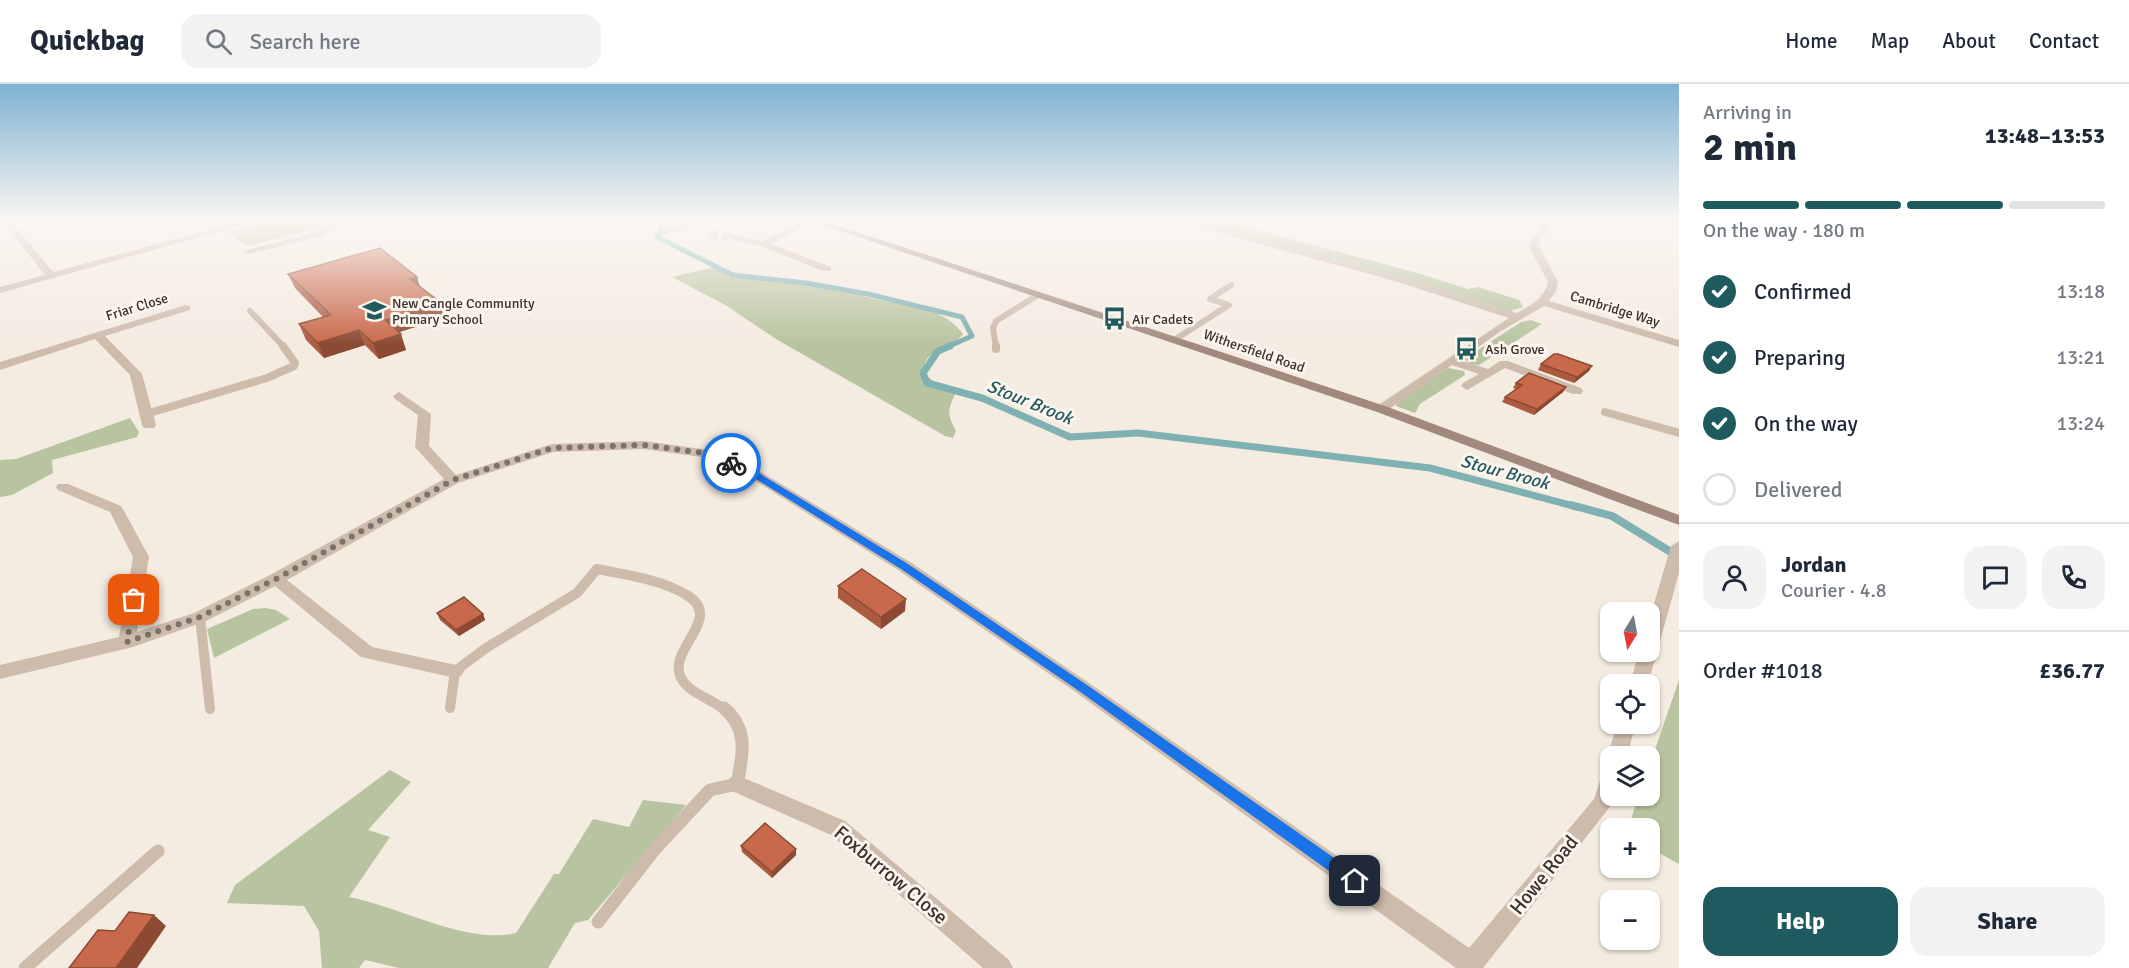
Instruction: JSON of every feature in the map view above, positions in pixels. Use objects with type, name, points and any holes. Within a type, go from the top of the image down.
[{"type":"street","points":[[40,262],[50,275]]},
{"type":"street","points":[[0,290],[97,262]]},
{"type":"street","points":[[810,262],[827,269]]},
{"type":"street","name":"Withersfield Road","points":[[939,262],[1381,410],[1679,520]]},
{"type":"street","points":[[1335,262],[1399,279],[1518,317]]},
{"type":"street","points":[[1381,410],[1451,361],[1543,302],[1551,291],[1553,282],[1542,262]]},
{"type":"street","name":"Cambridge Way","points":[[1543,302],[1679,344]]},
{"type":"street","name":"Friar Close","points":[[0,366],[186,308]]},
{"type":"street","name":"Friar Close","points":[[98,335],[136,374],[148,419]]},
{"type":"street","points":[[1451,361],[1489,373]]},
{"type":"street","points":[[1467,386],[1504,364],[1578,391]]},
{"type":"street","points":[[399,396],[425,414],[422,447],[453,480]]},
{"type":"street","points":[[0,672],[127,642],[200,617],[276,579],[453,480],[552,448],[644,445],[711,454],[751,472],[904,567],[1074,681],[1470,966]]},
{"type":"street","points":[[63,488],[116,509],[141,557],[127,642]]},
{"type":"street","points":[[1660,613],[1679,546]]},
{"type":"street","points":[[276,579],[367,652],[455,671]]},
{"type":"street","name":"Foxburrow Close","points":[[737,784],[838,828],[1001,968]]},
{"type":"street","name":"Howe Road","points":[[1470,966],[1601,806]]},
{"type":"lane","points":[[1174,340],[1229,305],[1210,298],[1231,285]]},
{"type":"lane","points":[[996,349],[993,328],[996,321],[1038,295]]},
{"type":"lane","points":[[148,419],[267,378],[294,366],[295,363],[290,353],[250,311]]},
{"type":"lane","points":[[1605,412],[1679,433]]},
{"type":"lane","points":[[450,708],[455,671],[486,648],[577,593],[597,569],[679,591],[693,599],[700,609],[699,625],[680,657],[678,671],[685,686],[710,699],[739,723],[745,745],[737,784],[710,790],[656,849],[598,922]]},
{"type":"lane","points":[[200,617],[210,708]]},
{"type":"lane","points":[[26,968],[158,851]]},
{"type":"green space","points":[[1332,262],[1377,262],[1468,289],[1478,287],[1519,300],[1523,307],[1507,312]]},
{"type":"green space","points":[[715,267],[751,277],[814,282],[841,288],[867,297],[932,311],[954,324],[963,334],[928,358],[923,373],[940,386],[958,388],[949,409],[950,419],[956,431],[953,438],[945,436],[776,339],[727,306],[672,277]]},
{"type":"green space","points":[[1531,320],[1542,324],[1479,365],[1471,364],[1464,359],[1521,322]]},
{"type":"green space","points":[[1448,368],[1464,371],[1465,375],[1420,404],[1415,413],[1396,406],[1398,401]]},
{"type":"green space","points":[[130,418],[139,432],[137,437],[52,460],[53,473],[12,495],[0,497],[0,460],[16,459]]},
{"type":"green space","points":[[253,609],[276,610],[290,619],[214,658],[207,629]]},
{"type":"green space","points":[[1679,680],[1679,864],[1660,854],[1660,818],[1631,818],[1635,806],[1660,806],[1660,746],[1656,746]]},
{"type":"green space","points":[[390,770],[411,782],[368,830],[390,837],[349,897],[476,934],[516,933],[554,874],[559,874],[593,819],[629,827],[643,800],[686,805],[588,920],[575,923],[548,968],[399,968],[365,960],[359,968],[322,968],[319,931],[304,906],[227,903],[235,885]]},
{"type":"building","points":[[330,262],[398,262],[417,277],[410,279],[440,302],[385,320],[401,334],[373,343],[359,330],[318,343],[299,324],[331,315],[288,274]]},
{"type":"building","points":[[1554,354],[1592,366],[1577,377],[1541,364]]},
{"type":"building","points":[[1529,373],[1566,387],[1537,409],[1505,397],[1522,385],[1516,383]]},
{"type":"building","points":[[862,569],[906,599],[881,617],[838,586]]},
{"type":"building","points":[[464,597],[483,614],[456,630],[437,613]]},
{"type":"building","points":[[765,823],[796,849],[772,872],[741,846]]},
{"type":"building","points":[[129,912],[154,915],[116,968],[69,968],[98,930],[115,931]]},
{"type":"waterway","name":"Stour Brook","points":[[708,262],[733,275],[806,283],[868,294],[962,317],[972,336],[947,347]]},
{"type":"waterway","name":"Stour Brook","points":[[950,346],[938,351],[923,373],[927,383],[982,398],[1070,437],[1138,433],[1430,468],[1577,507]]},
{"type":"waterway","name":"Stour Brook","points":[[1571,505],[1612,516],[1679,557]]},
{"type":"way so far","points":[[134,600],[127,642],[200,617],[276,579],[453,480],[552,448],[644,445],[711,454],[731,463]]},
{"type":"place","name":"New Cangle Community Primary School","points":[[374,311]]},
{"type":"place","name":"Air Cadets","points":[[1114,319]]},
{"type":"place","name":"Ash Grove","points":[[1467,349]]},
{"type":"route","points":[[731,463],[751,472],[904,567],[1083,688],[1355,881]]}]
